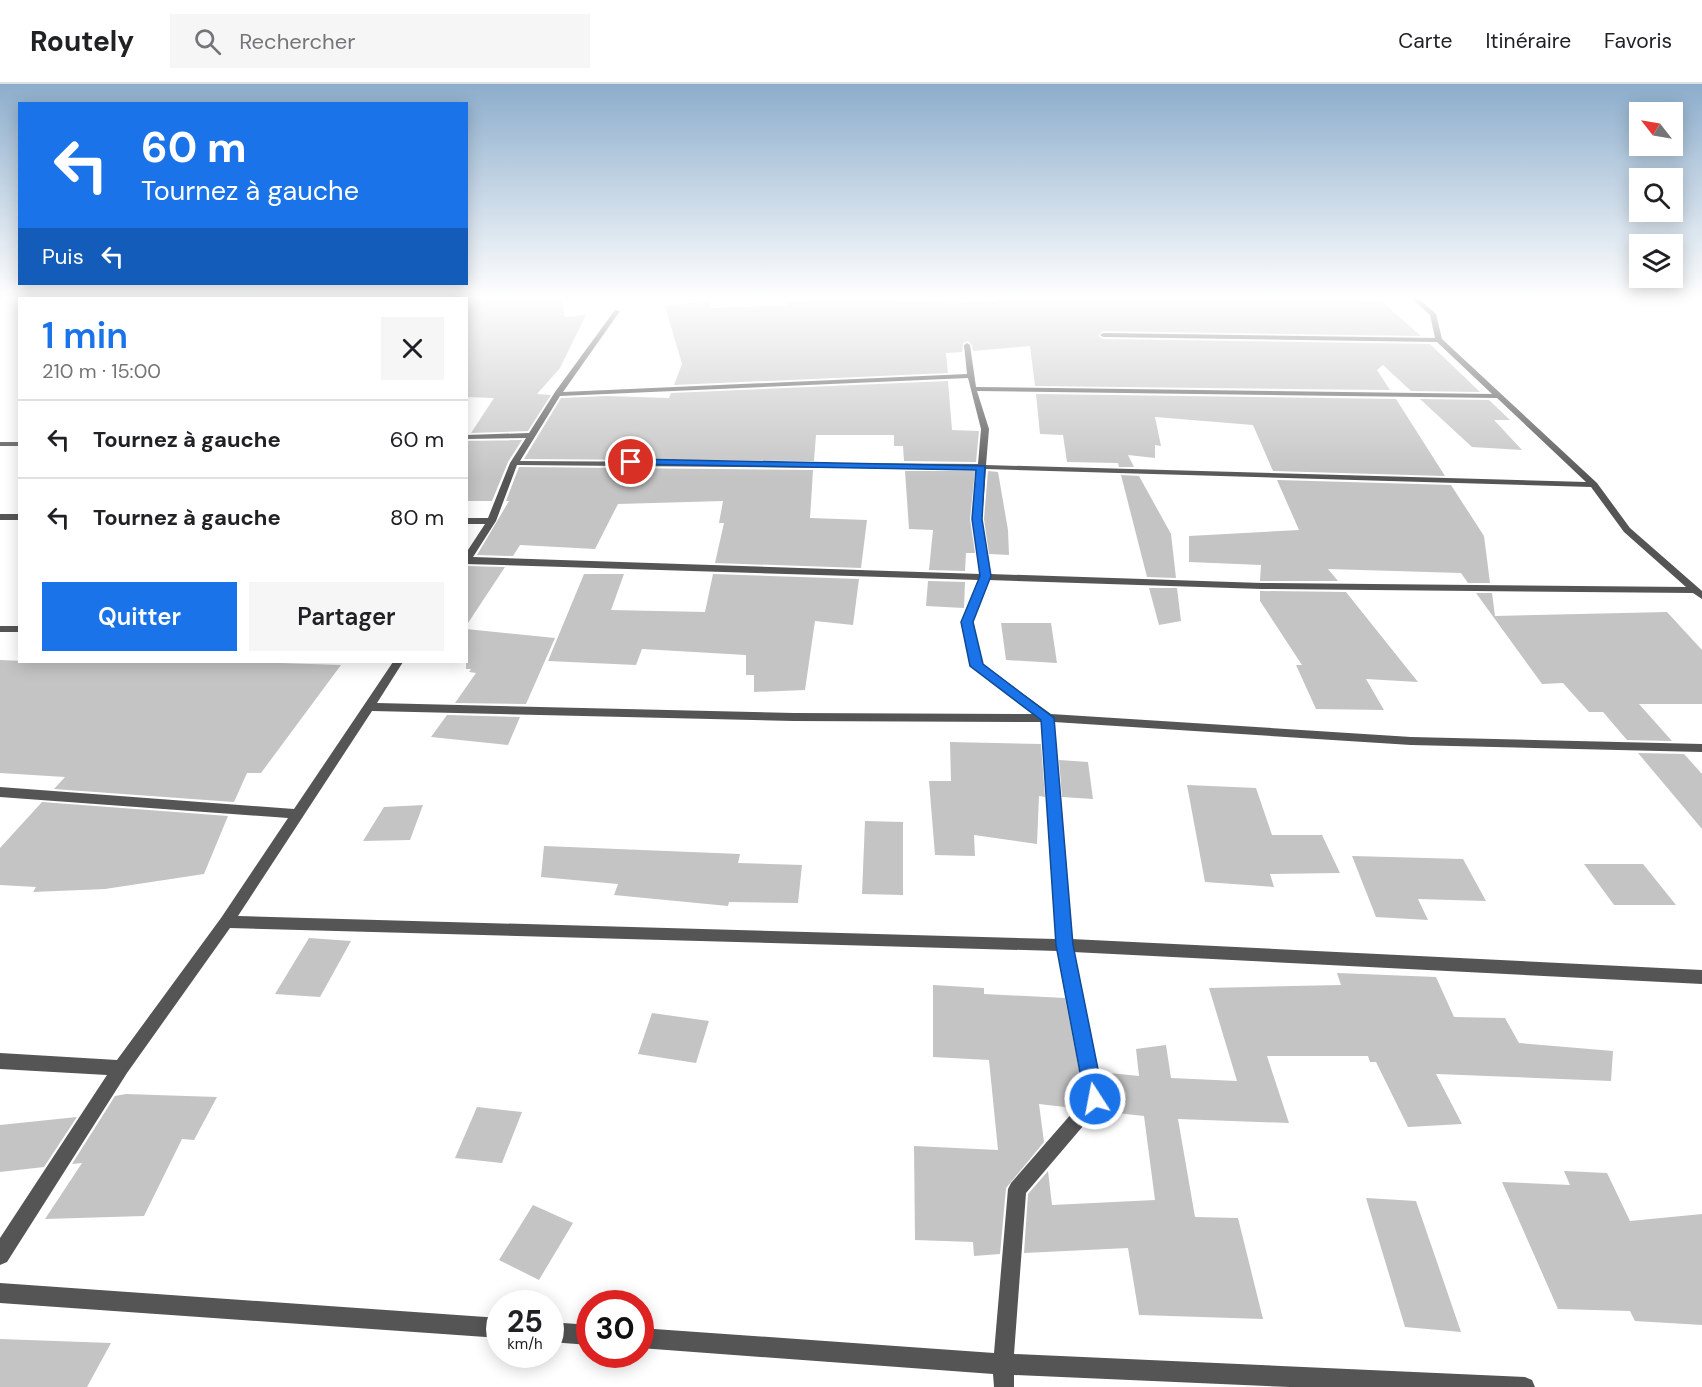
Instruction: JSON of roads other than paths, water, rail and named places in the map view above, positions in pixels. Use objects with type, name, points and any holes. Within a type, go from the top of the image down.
[{"type":"street","points":[[468,558],[491,521],[514,463],[584,357]]},
{"type":"street","points":[[969,357],[972,382],[985,429],[977,519],[985,576],[967,622],[977,666],[1048,718],[1064,945],[1095,1099],[1017,1189],[1003,1364],[1004,1387]]},
{"type":"street","points":[[1457,357],[1593,485],[1627,530],[1698,593]]},
{"type":"street","points":[[558,394],[972,382],[1500,396]]},
{"type":"street","points":[[468,437],[533,435]]},
{"type":"street","points":[[0,444],[18,444]]},
{"type":"street","points":[[514,463],[678,462],[1158,470],[1593,485]]},
{"type":"street","points":[[0,517],[18,517]]},
{"type":"street","points":[[468,521],[491,521]]},
{"type":"street","points":[[468,560],[1265,586],[1698,593]]},
{"type":"street","points":[[0,628],[18,629]]},
{"type":"street","points":[[0,1255],[121,1068],[226,922],[397,663]]},
{"type":"street","points":[[369,707],[794,717],[1048,718],[1411,741],[1702,748]]},
{"type":"street","points":[[0,792],[297,814]]},
{"type":"street","points":[[226,922],[1064,945],[1702,978]]},
{"type":"street","points":[[0,1061],[121,1068]]},
{"type":"street","points":[[0,1293],[486,1327]]},
{"type":"street","points":[[654,1339],[1003,1364],[1525,1387]]}]
